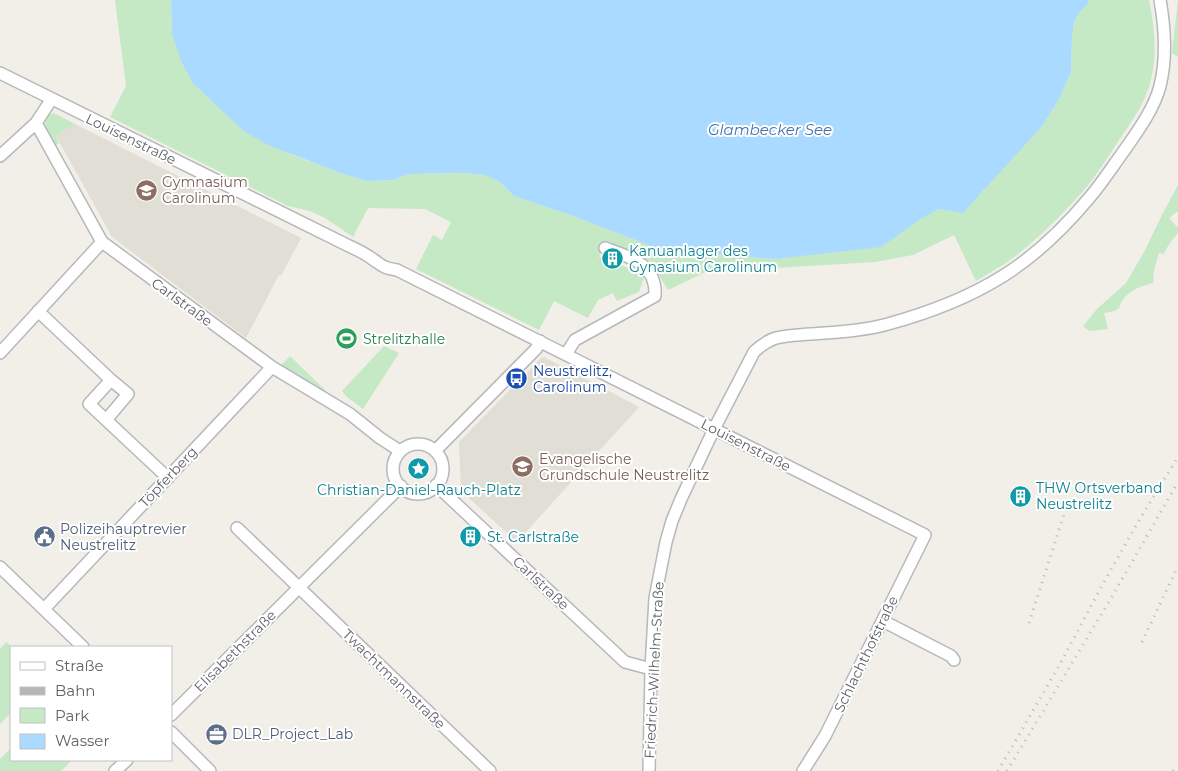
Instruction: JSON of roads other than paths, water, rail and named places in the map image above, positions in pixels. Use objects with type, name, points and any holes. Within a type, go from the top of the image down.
[{"type":"street","name":"Friedrich-Wilhelm-Straße","points":[[649,771],[651,669],[656,598],[666,542],[681,499],[714,429],[754,352],[760,346],[776,338],[836,332],[885,324],[925,312],[963,297],[1002,276],[1035,252],[1090,198],[1132,139],[1156,98],[1160,86],[1164,56],[1164,30],[1160,0]]},
{"type":"street","name":"Louisenstraße","points":[[0,73],[370,257],[381,259],[391,264],[397,270],[925,535]]},
{"type":"street","points":[[0,156],[36,123],[51,100]]},
{"type":"street","name":"Carlstraße","points":[[36,123],[102,242],[272,367],[350,414],[400,451]]},
{"type":"street","points":[[0,353],[102,242]]},
{"type":"street","points":[[566,354],[575,340],[655,296],[656,286],[652,275],[645,267],[629,257],[605,248]]},
{"type":"street","points":[[38,311],[128,394],[106,420]]},
{"type":"street","points":[[435,451],[536,349],[540,341]]},
{"type":"street","name":"Töpferberg","points":[[44,609],[272,367]]},
{"type":"street","points":[[111,380],[90,404],[168,478]]},
{"type":"street","points":[[414,444],[422,444],[429,446],[435,451],[440,457],[443,472],[436,486],[423,493],[415,493],[401,486],[396,480],[394,473],[394,465],[400,451],[414,444]]},
{"type":"street","name":"Elisabethstraße","points":[[172,714],[401,486]]},
{"type":"street","name":"Carlstraße","points":[[436,486],[625,662],[651,669]]},
{"type":"street","points":[[237,528],[298,587]]},
{"type":"street","name":"Schlachthofstraße","points":[[803,771],[825,736],[925,535]]},
{"type":"street","points":[[0,567],[82,646]]},
{"type":"street","name":"Twachtmannstraße","points":[[298,587],[490,771]]},
{"type":"street","points":[[883,621],[951,656],[954,660]]},
{"type":"street","points":[[172,733],[210,771]]},
{"type":"street","points":[[115,771],[126,761]]},
{"type":"water","name":"Glambecker See","points":[[171,0],[1088,0],[1089,3],[1079,13],[1074,22],[1071,73],[1059,99],[1043,125],[963,213],[939,209],[916,222],[881,247],[774,259],[658,249],[576,217],[514,196],[500,182],[485,175],[463,173],[410,174],[392,180],[367,181],[340,173],[268,145],[245,132],[193,83],[182,63],[172,34]]},
{"type":"railway","points":[[998,771],[1060,664],[1138,522],[1178,457]]},
{"type":"railway","points":[[1007,771],[1110,600],[1178,482]]},
{"type":"railway","points":[[1029,623],[1067,505]]},
{"type":"railway","points":[[1142,642],[1178,566]]},
{"type":"railway","points":[[1173,771],[1176,767]]},
{"type":"place","name":"Gymnasium Carolinum","points":[[146,190]]},
{"type":"place","name":"Kanuanlager des Gynasium Carolinum","points":[[613,259]]},
{"type":"place","name":"Strelitzhalle","points":[[347,339]]},
{"type":"place","name":"Neustrelitz, Carolinum","points":[[517,379]]},
{"type":"place","name":"Evangelische Grundschule Neustrelitz","points":[[523,467]]},
{"type":"place","name":"Christian-Daniel-Rauch-Platz","points":[[419,468]]},
{"type":"place","name":"THW Ortsverband Neustrelitz","points":[[1020,496]]},
{"type":"place","name":"Polizeihauptrevier Neustrelitz","points":[[44,537]]},
{"type":"place","name":"St. Carlstraße","points":[[471,537]]},
{"type":"place","name":"DLR_Project_Lab","points":[[216,734]]}]
